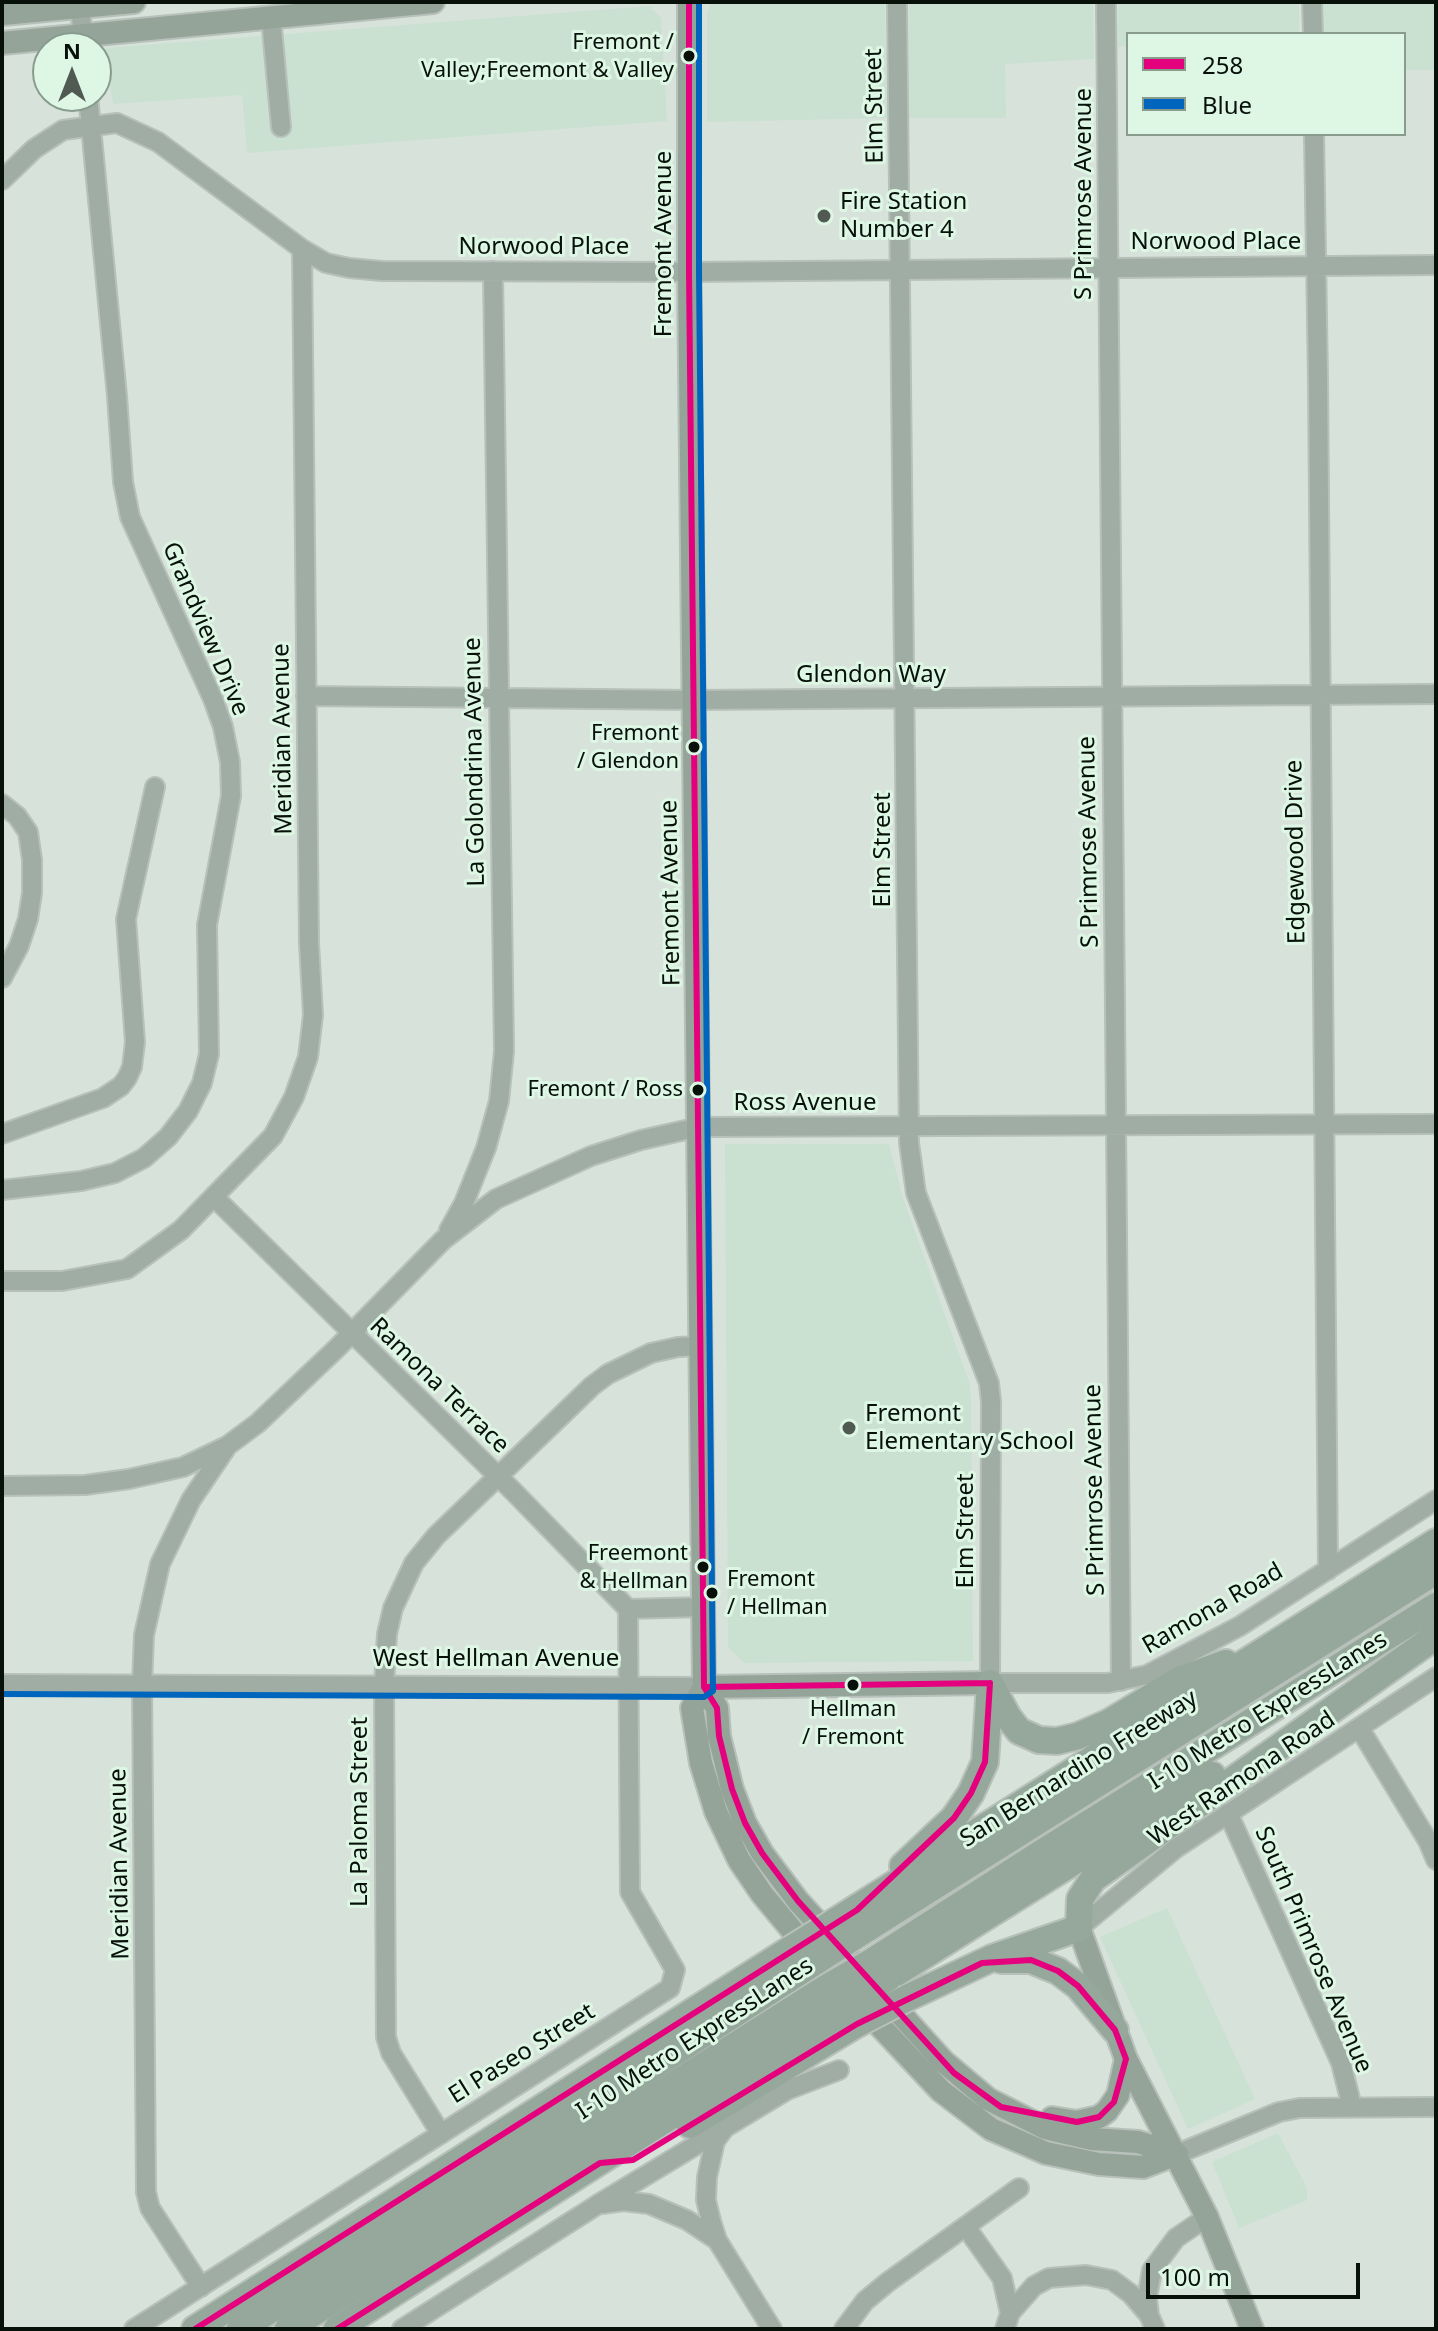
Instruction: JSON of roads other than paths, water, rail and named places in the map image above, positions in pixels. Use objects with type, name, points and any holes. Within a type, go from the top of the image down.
[{"type":"highway","name":"San Bernardino Freeway","points":[[848,1923],[1436,1542]]},
{"type":"highway","name":"I-10 Metro ExpressLanes","points":[[240,2329],[624,2086],[848,1923],[1436,1571]]},
{"type":"highway","name":"I-10 Metro ExpressLanes","points":[[881,1970],[1040,1854],[1436,1606]]},
{"type":"highway","points":[[337,2329],[842,2006],[881,1970],[1132,1825],[1436,1636]]},
{"type":"highway","points":[[842,2006],[907,1998],[982,1963],[1079,1928],[1080,1899],[1093,1879],[1436,1636]]},
{"type":"highway","points":[[990,1683],[1019,1731],[1039,1740],[1057,1741],[1108,1723],[1179,1680],[1271,1647]]},
{"type":"highway","points":[[848,1923],[954,1818],[971,1793],[985,1762],[990,1683]]},
{"type":"highway","points":[[1040,1854],[1132,1825]]},
{"type":"highway","points":[[195,2329],[671,2028],[799,1958]]},
{"type":"highway","points":[[982,1963],[1031,1960],[1058,1971],[1078,1986],[1115,2030]]},
{"type":"highway","name":"I-10 Metro ExpressLanes","points":[[288,2329],[842,2006]]},
{"type":"highway","points":[[624,2086],[671,2028]]},
{"type":"main road","points":[[2,14],[134,2]]},
{"type":"main road","points":[[112,38],[283,12],[433,2]]},
{"type":"main road","name":"Fremont Avenue","points":[[689,2],[689,272],[704,1687],[692,1708],[701,1763],[716,1812],[739,1860],[762,1894],[806,1947],[941,2091],[991,2129],[1027,2147],[1055,2156],[1099,2164],[1143,2167],[1177,2154]]},
{"type":"main road","points":[[2,43],[32,43]]},
{"type":"main road","name":"West Hellman Avenue","points":[[704,1687],[990,1683]]},
{"type":"main road","name":"Fremont Avenue","points":[[704,1687],[717,1708],[722,1754],[738,1806],[753,1839],[798,1901],[944,2062],[965,2082],[1001,2107],[1030,2121],[1092,2139],[1138,2142],[1177,2154]]},
{"type":"main road","points":[[1079,1928],[1126,2059],[1207,2217],[1252,2329]]},
{"type":"main road","points":[[1001,2107],[1077,2122],[1099,2117],[1118,2095],[1126,2059]]},
{"type":"street","name":"Elm Street","points":[[897,2],[910,1153],[916,1193],[989,1383],[990,1683]]},
{"type":"street","name":"S Primrose Avenue","points":[[1106,2],[1121,1681]]},
{"type":"street","points":[[1312,2],[1313,32]]},
{"type":"street","points":[[80,7],[83,32]]},
{"type":"street","points":[[281,127],[283,12]]},
{"type":"street","name":"Grandview Drive","points":[[2,1190],[115,1173],[144,1158],[168,1137],[188,1111],[202,1083],[209,1054],[207,925],[231,796],[230,762],[213,699],[130,517],[123,482],[90,112]]},
{"type":"street","name":"Norwood Place","points":[[2,180],[34,149],[63,130],[117,123],[158,142],[302,249],[326,263],[349,268],[689,272],[1436,265]]},
{"type":"street","name":"Edgewood Drive","points":[[1314,136],[1328,1570]]},
{"type":"street","name":"Meridian Avenue","points":[[2,1281],[62,1281],[127,1269],[181,1230],[273,1136],[294,1097],[308,1057],[313,1015],[309,943],[302,249]]},
{"type":"street","name":"La Golondrina Avenue","points":[[443,1240],[466,1198],[486,1148],[499,1101],[504,1051],[493,271]]},
{"type":"street","name":"Glendon Way","points":[[306,696],[694,700],[1436,694]]},
{"type":"street","points":[[2,1134],[103,1098],[121,1086],[132,1067],[135,1042],[126,919],[155,787]]},
{"type":"street","points":[[2,804],[17,816],[28,832],[32,882],[28,919],[19,946],[2,978]]},
{"type":"street","name":"Ross Avenue","points":[[2,1486],[73,1486],[119,1481],[183,1467],[227,1446],[272,1410],[443,1240],[496,1199],[591,1156],[641,1140],[699,1127],[1436,1124]]},
{"type":"street","name":"Ramona Terrace","points":[[214,1197],[628,1609]]},
{"type":"street","name":"La Paloma Street","points":[[441,2134],[391,2053],[386,2037],[384,1685],[389,1621],[406,1577],[436,1536],[592,1386],[608,1374],[651,1353],[701,1346]]},
{"type":"street","name":"Meridian Avenue","points":[[201,2287],[150,2208],[146,2192],[142,1684],[144,1635],[160,1564],[191,1500],[227,1446]]},
{"type":"street","name":"Ramona Road","points":[[990,1683],[1121,1681],[1147,1675],[1240,1626],[1436,1500]]},
{"type":"street","points":[[627,1686],[628,1609],[703,1607]]},
{"type":"street","name":"West Ramona Road","points":[[1079,1928],[1148,1870],[1228,1813],[1435,1678]]},
{"type":"street","name":"West Hellman Avenue","points":[[2,1684],[704,1687]]},
{"type":"street","name":"El Paseo Street","points":[[134,2329],[670,1988],[675,1970],[630,1892],[627,1686]]},
{"type":"street","points":[[1360,1729],[1428,1841],[1436,1860]]},
{"type":"street","name":"South Primrose Avenue","points":[[1228,1813],[1341,2063],[1352,2107]]},
{"type":"street","points":[[402,2329],[597,2205],[787,2090],[839,2070]]},
{"type":"street","points":[[1177,2154],[1279,2112],[1352,2107],[1436,2107]]},
{"type":"street","points":[[726,2127],[715,2141],[707,2177],[706,2200],[717,2240],[772,2329]]},
{"type":"street","points":[[844,2329],[865,2301],[888,2282],[1019,2188]]},
{"type":"street","points":[[597,2205],[623,2201],[649,2204],[687,2220],[717,2240]]},
{"type":"street","points":[[1008,2321],[1034,2286],[1049,2278],[1077,2275],[1112,2280],[1136,2279],[1152,2270],[1176,2238],[1207,2217]]},
{"type":"street","points":[[966,2227],[1002,2278],[1008,2321]]},
{"type":"street","points":[[1152,2270],[1147,2298],[1152,2322]]},
{"type":"street","points":[[1002,2278],[1023,2286],[1034,2286]]},
{"type":"street","points":[[1112,2280],[1131,2294],[1152,2322]]},
{"type":"place","name":"Fremont / Valley;Freemont & Valley","points":[[689,56]]},
{"type":"place","name":"Fire Station Number 4","points":[[824,216]]},
{"type":"place","name":"Fremont / Glendon","points":[[694,747]]},
{"type":"place","name":"Fremont / Ross","points":[[698,1090]]},
{"type":"place","name":"Fremont Elementary School","points":[[849,1428]]},
{"type":"place","name":"Freemont & Hellman","points":[[703,1567]]},
{"type":"place","name":"Fremont / Hellman","points":[[712,1593]]},
{"type":"place","name":"Hellman / Fremont","points":[[853,1685]]}]
